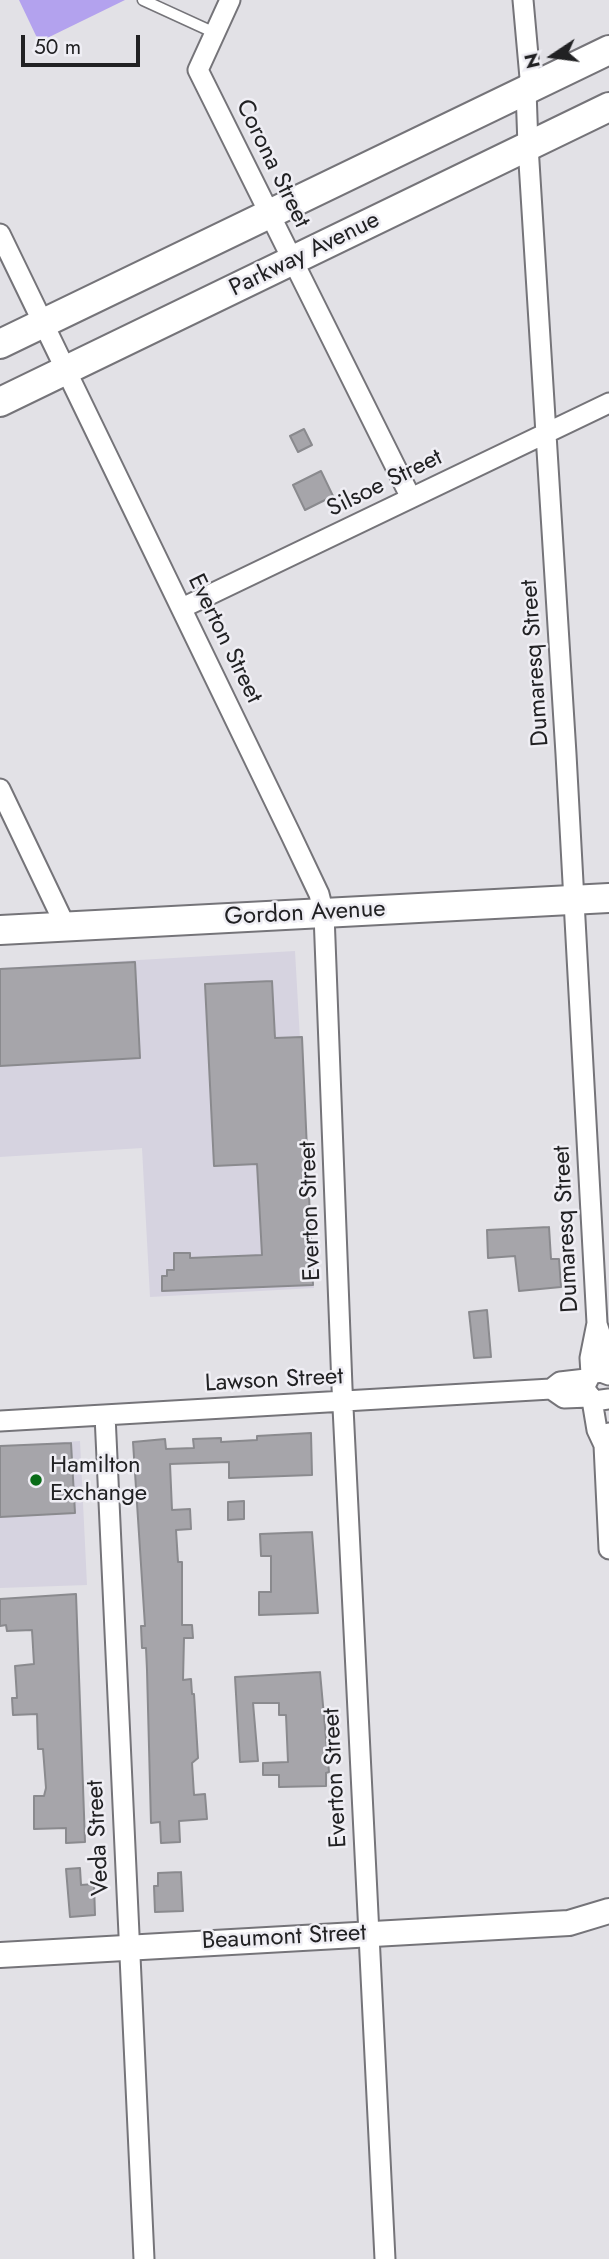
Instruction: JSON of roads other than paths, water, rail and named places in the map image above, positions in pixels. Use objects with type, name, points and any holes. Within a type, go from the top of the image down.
[{"type":"main road","points":[[0,344],[609,50]]},
{"type":"main road","name":"Parkway Avenue","points":[[0,402],[609,107]]},
{"type":"main road","name":"Gordon Avenue","points":[[0,930],[609,898]]},
{"type":"street","name":"Corona Street","points":[[230,0],[198,70],[411,498]]},
{"type":"street","name":"Dumaresq Street","points":[[523,0],[530,78],[526,90],[527,146],[547,433],[597,1323],[590,1358],[598,1385],[597,1430],[607,1439],[609,1549]]},
{"type":"street","name":"Everton Street","points":[[0,234],[319,894],[324,914],[368,1933],[385,2259]]},
{"type":"street","name":"Silsoe Street","points":[[182,608],[609,403]]},
{"type":"street","points":[[0,789],[65,925]]},
{"type":"street","name":"Lawson Street","points":[[0,1421],[551,1389],[564,1398],[598,1385]]},
{"type":"street","name":"Veda Street","points":[[104,1415],[144,2259]]},
{"type":"street","name":"Beaumont Street","points":[[569,1923],[609,1911]]},
{"type":"street","name":"Beaumont Street","points":[[0,1955],[569,1923],[609,1930]]},
{"type":"lane","points":[[144,0],[215,33]]},
{"type":"place","name":"Hamilton Exchange","points":[[36,1480]]}]
